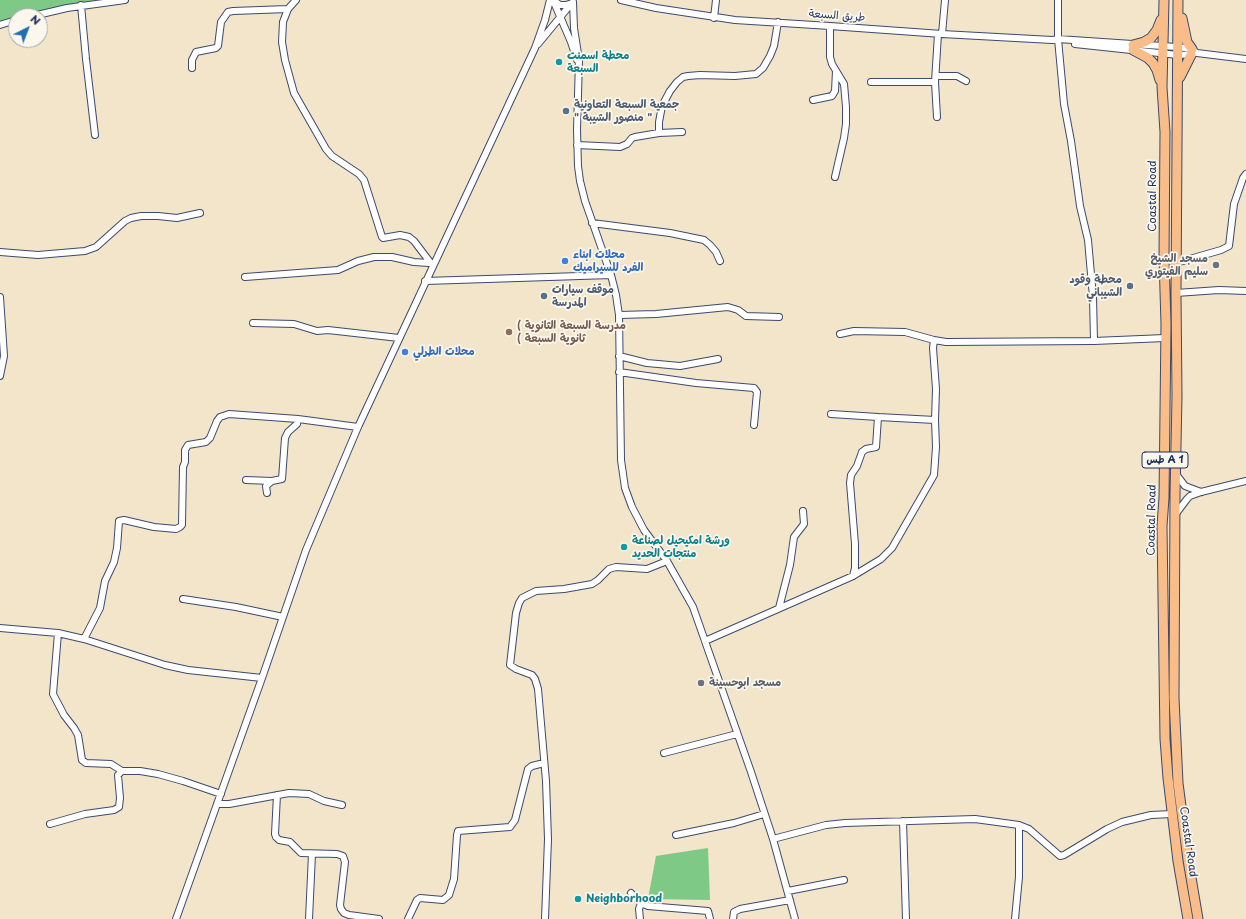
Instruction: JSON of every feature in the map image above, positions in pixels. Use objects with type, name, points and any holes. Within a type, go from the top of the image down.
[{"type":"highway","name":"Coastal Road","points":[[1164,0],[1162,87],[1165,132],[1166,397],[1162,526],[1165,739],[1178,861],[1188,919]]},
{"type":"highway","name":"Coastal Road","points":[[1178,4],[1176,263],[1177,396],[1175,472],[1174,698],[1178,782],[1187,853],[1198,919]]},
{"type":"highway","points":[[1178,4],[1187,42],[1193,52],[1184,67],[1178,82]]},
{"type":"highway","points":[[1162,87],[1157,70],[1153,63],[1133,48],[1151,38],[1157,30],[1164,13]]},
{"type":"highway","points":[[1166,397],[1177,396]]},
{"type":"street","points":[[48,13],[82,5],[125,0]]},
{"type":"street","points":[[296,0],[288,9],[282,22],[282,42],[285,60],[294,93],[326,149],[332,156],[354,170],[364,180],[382,237],[400,235],[409,237],[414,241],[431,265]]},
{"type":"street","points":[[552,0],[560,5],[566,5],[575,1]]},
{"type":"street","points":[[552,0],[571,42],[579,68]]},
{"type":"street","points":[[176,919],[306,550],[358,427],[400,338],[431,265],[535,48],[552,0]]},
{"type":"street","name":"طريق السبعة","points":[[621,0],[714,18],[940,34],[1056,40],[1133,48],[1193,52],[1246,59]]},
{"type":"street","points":[[714,18],[716,0]]},
{"type":"street","points":[[937,116],[935,79],[945,0]]},
{"type":"street","points":[[1058,0],[1056,40],[1064,104],[1080,206],[1088,240],[1093,297],[1094,341]]},
{"type":"street","points":[[535,48],[575,1]]},
{"type":"street","points":[[575,1],[573,21],[578,49],[579,68],[577,145],[580,182],[592,223],[611,275],[619,315],[621,460],[625,488],[632,508],[644,530],[667,561],[692,607],[773,839],[795,919]]},
{"type":"street","points":[[82,5],[86,59],[95,135]]},
{"type":"street","points":[[192,68],[192,60],[196,52],[216,48],[218,46],[222,22],[228,12],[288,9]]},
{"type":"street","points":[[659,133],[659,122],[662,106],[677,82],[683,77],[700,75],[735,76],[756,74],[763,68],[770,56],[774,46],[778,22]]},
{"type":"street","points":[[830,26],[830,57],[832,64],[844,84],[846,124],[835,177]]},
{"type":"street","points":[[813,100],[832,96],[835,91],[836,71]]},
{"type":"street","points":[[872,82],[935,79],[957,76],[966,81]]},
{"type":"street","points":[[577,145],[620,147],[627,144],[632,138],[635,137],[659,133],[682,132]]},
{"type":"street","points":[[1176,263],[1230,246],[1234,204],[1243,178],[1246,174]]},
{"type":"street","points":[[0,252],[38,255],[85,251],[96,247],[125,221],[131,218],[141,216],[177,218],[200,213]]},
{"type":"street","points":[[592,223],[670,233],[704,240],[716,252],[720,261]]},
{"type":"street","points":[[246,277],[338,270],[358,261],[374,257],[392,257],[431,265]]},
{"type":"street","points":[[425,281],[611,275]]},
{"type":"street","points":[[1176,292],[1218,290],[1246,291]]},
{"type":"street","points":[[0,297],[4,356],[0,376]]},
{"type":"street","points":[[619,315],[656,314],[728,307],[734,308],[746,316],[779,317]]},
{"type":"street","points":[[252,323],[294,324],[317,331],[328,330],[400,338]]},
{"type":"street","points":[[840,334],[854,331],[905,332],[946,342],[1094,341],[1165,338]]},
{"type":"street","points":[[705,641],[853,576],[873,565],[888,553],[925,492],[935,471],[936,389],[933,348],[934,340]]},
{"type":"street","points":[[619,356],[647,363],[680,366],[718,359]]},
{"type":"street","points":[[619,372],[696,384],[754,388],[757,392],[754,425]]},
{"type":"street","points":[[84,639],[100,608],[105,581],[114,562],[117,548],[119,522],[124,520],[154,527],[176,529],[182,525],[183,467],[185,462],[185,450],[188,445],[206,442],[212,433],[216,421],[224,414],[298,419],[358,427]]},
{"type":"street","points":[[831,414],[935,420]]},
{"type":"street","points":[[853,576],[855,568],[855,544],[850,483],[851,474],[857,466],[862,452],[866,449],[876,447],[878,417]]},
{"type":"street","points":[[246,480],[272,481],[282,479],[285,438],[288,432],[297,424],[298,419]]},
{"type":"street","points":[[1175,472],[1185,486],[1201,492]]},
{"type":"street","points":[[267,493],[266,486],[272,481]]},
{"type":"street","points":[[1175,516],[1187,499],[1201,492],[1246,481]]},
{"type":"street","points":[[779,608],[790,565],[794,537],[804,524],[803,511]]},
{"type":"street","points":[[545,919],[548,839],[546,781],[538,689],[532,675],[510,665],[516,613],[519,603],[522,598],[536,590],[564,589],[592,584],[609,569],[616,566],[647,569],[667,561]]},
{"type":"street","points":[[183,599],[236,607],[283,617]]},
{"type":"street","points":[[0,628],[58,633],[84,639],[166,665],[188,670],[262,678]]},
{"type":"street","points":[[58,633],[53,694],[64,715],[78,735],[82,760],[86,763],[111,764],[122,771],[158,774],[221,794]]},
{"type":"street","points":[[664,753],[737,734]]},
{"type":"street","points":[[408,919],[417,900],[420,898],[443,900],[449,895],[454,879],[458,831],[510,827],[515,820],[528,769],[532,766],[544,763]]},
{"type":"street","points":[[50,824],[85,814],[114,810],[118,807],[120,798],[118,775],[122,771]]},
{"type":"street","points":[[217,804],[229,804],[289,793],[309,794],[324,801],[342,805]]},
{"type":"street","points":[[277,795],[276,837],[279,840],[290,842],[301,853],[337,854],[344,856],[340,905],[344,913],[378,919]]},
{"type":"street","points":[[676,834],[734,823],[764,814]]},
{"type":"street","points":[[773,839],[826,825],[868,821],[975,819],[1019,825],[1029,829],[1060,856],[1122,822],[1151,815],[1172,814]]},
{"type":"street","points":[[903,821],[906,919]]},
{"type":"street","points":[[1015,919],[1019,877],[1019,825]]},
{"type":"street","points":[[308,919],[312,854]]},
{"type":"street","points":[[788,891],[844,880]]},
{"type":"street","points":[[631,893],[641,903],[648,906],[706,910],[710,919]]},
{"type":"street","points":[[733,919],[734,912],[740,909],[790,900]]},
{"type":"street","points":[[640,919],[639,909],[641,903]]},
{"type":"green space","points":[[0,0],[112,0],[48,12],[48,8],[8,8],[8,21],[0,23]]},
{"type":"green space","points":[[708,848],[710,900],[648,899],[656,856]]},
{"type":"place","name":"محطة اسمنت السبعة","points":[[559,62]]},
{"type":"place","name":"جمعية السبعة التعاونية \" منصور الشيبة \"","points":[[566,111]]},
{"type":"place","name":"محلات ابناء الفرد للسيراميك","points":[[565,261]]},
{"type":"place","name":"مسجد الشيخ سليم الفيتوري","points":[[1216,265]]},
{"type":"place","name":"محطة وقود الشيباني","points":[[1130,286]]},
{"type":"place","name":"موقف سيارات المدرسة","points":[[544,296]]},
{"type":"place","name":"( مدرسة السبعة الثانوية ( ثانوية السبعة","points":[[509,332]]},
{"type":"place","name":"محلات الطرلي","points":[[405,352]]},
{"type":"place","name":"ورشة امكيحيل لصناعة منتجات الحديد","points":[[624,547]]},
{"type":"place","name":"مسجد ابوحسينة","points":[[701,683]]},
{"type":"place","name":"Neighborhood","points":[[578,899]]}]
